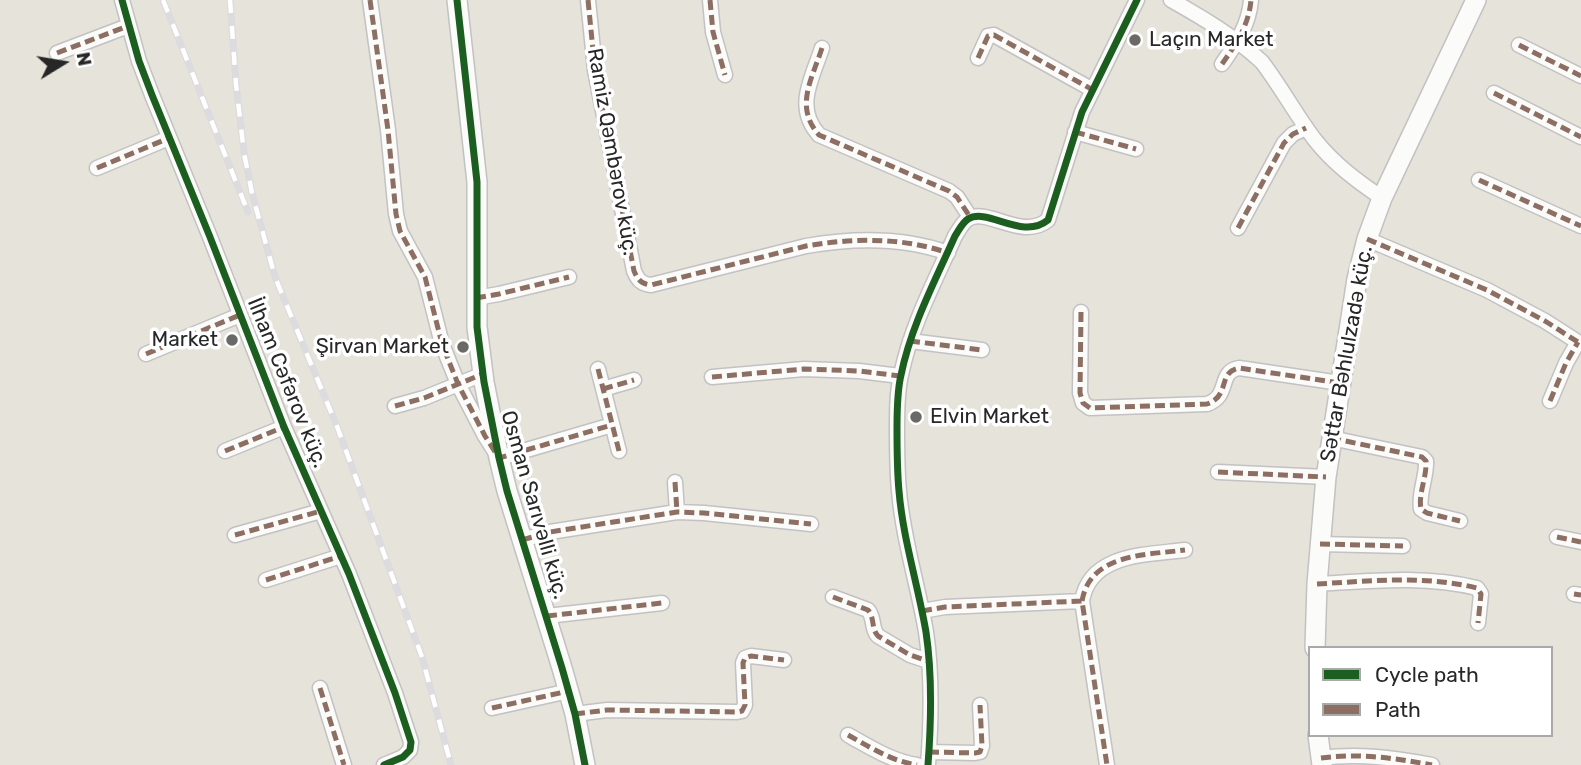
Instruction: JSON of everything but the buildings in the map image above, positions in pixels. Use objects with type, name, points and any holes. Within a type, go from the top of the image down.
[{"type":"street","name":"İlham Cəfərov küç.","points":[[122,0],[139,61],[169,138],[284,427],[341,556],[395,693],[411,742],[410,750],[403,757],[384,765]]},
{"type":"street","points":[[370,0],[388,130],[396,214],[405,243],[425,277],[439,333],[458,384],[485,436],[499,458],[612,425]]},
{"type":"street","name":"Osman Sarıvəlli küç.","points":[[457,0],[477,182],[476,298],[483,374],[499,458],[569,691],[585,765]]},
{"type":"street","name":"Ramiz Qəmbərov küç.","points":[[588,0],[595,70],[634,271],[643,284],[651,285],[831,242],[870,240],[909,243],[948,253]]},
{"type":"street","points":[[710,0],[713,32],[725,75]]},
{"type":"street","points":[[980,705],[981,752],[929,759],[928,661],[922,611],[899,493],[897,458],[901,376],[915,326],[961,225],[970,217],[979,216],[1029,228],[1041,226],[1048,220],[1075,132],[1137,0]]},
{"type":"street","points":[[1171,0],[1207,21],[1262,62],[1306,128],[1335,162],[1381,198]]},
{"type":"street","points":[[1222,64],[1247,21],[1251,0]]},
{"type":"street","name":"Səttar Bəhlulzadə küç.","points":[[1315,646],[1325,477],[1357,279],[1381,198],[1476,0]]},
{"type":"street","points":[[57,53],[128,26]]},
{"type":"street","points":[[978,58],[988,36],[993,36],[1093,90]]},
{"type":"street","points":[[1519,45],[1581,76]]},
{"type":"street","points":[[822,48],[805,100],[810,125],[819,135],[949,191],[957,197],[970,217]]},
{"type":"street","points":[[1494,93],[1581,137]]},
{"type":"street","points":[[1238,228],[1284,143],[1293,134],[1306,128]]},
{"type":"street","points":[[1075,132],[1136,149]]},
{"type":"street","points":[[97,168],[169,138]]},
{"type":"street","points":[[1479,180],[1581,226]]},
{"type":"street","points":[[1367,239],[1487,290],[1579,343],[1566,363],[1550,401]]},
{"type":"street","points":[[476,298],[569,277]]},
{"type":"street","points":[[1081,312],[1080,393],[1083,403],[1090,408],[1207,404],[1220,396],[1226,376],[1238,368],[1340,383]]},
{"type":"street","points":[[146,355],[240,315]]},
{"type":"street","points":[[910,341],[982,350]]},
{"type":"street","points":[[598,369],[619,451]]},
{"type":"street","points":[[712,377],[804,369],[901,376]]},
{"type":"street","points":[[395,406],[424,398],[483,374]]},
{"type":"street","points":[[603,389],[634,380]]},
{"type":"street","points":[[225,451],[284,427]]},
{"type":"street","points":[[1331,438],[1422,457],[1426,461],[1427,470],[1421,509],[1460,521]]},
{"type":"street","points":[[1218,472],[1325,477]]},
{"type":"street","points":[[675,482],[677,512]]},
{"type":"street","points":[[235,535],[321,511]]},
{"type":"street","points":[[522,540],[550,532],[677,512],[811,524]]},
{"type":"street","points":[[1557,537],[1581,542]]},
{"type":"street","points":[[1320,544],[1403,546]]},
{"type":"street","points":[[1107,765],[1082,601],[1088,581],[1106,565],[1132,557],[1185,550]]},
{"type":"street","points":[[266,580],[341,556]]},
{"type":"street","points":[[1317,584],[1429,580],[1466,585],[1477,588],[1481,594],[1478,623]]},
{"type":"street","points":[[833,597],[868,610],[872,614],[875,633],[878,636],[910,655],[928,661]]},
{"type":"street","points":[[922,611],[945,607],[1082,601]]},
{"type":"street","points":[[547,616],[662,603]]},
{"type":"street","points":[[575,714],[607,710],[737,712],[745,705],[745,658],[751,656],[785,660]]},
{"type":"street","points":[[320,688],[344,765]]},
{"type":"street","points":[[492,708],[569,691]]},
{"type":"street","points":[[848,735],[891,758],[917,765]]},
{"type":"street","points":[[1318,737],[1322,762],[1338,756],[1375,757],[1432,765]]},
{"type":"railway","points":[[163,0],[248,212]]},
{"type":"railway","points":[[230,0],[244,153],[275,277],[338,429],[422,657],[451,765]]},
{"type":"marked path","points":[[370,0],[400,231],[425,277],[442,344],[458,384],[485,436],[499,458],[612,425]]},
{"type":"marked path","points":[[588,0],[595,70],[634,271],[642,283],[651,285],[806,246],[841,241],[877,240],[913,244],[948,253]]},
{"type":"marked path","points":[[710,0],[713,32],[725,75]]},
{"type":"marked path","points":[[1222,64],[1245,26],[1251,0]]},
{"type":"marked path","points":[[57,53],[128,26]]},
{"type":"marked path","points":[[978,58],[988,36],[994,35],[1093,90]]},
{"type":"marked path","points":[[1519,45],[1581,76]]},
{"type":"marked path","points":[[822,48],[806,103],[812,124],[819,135],[949,191],[957,197],[970,217]]},
{"type":"marked path","points":[[1494,93],[1581,137]]},
{"type":"marked path","points":[[1238,228],[1284,143],[1293,134],[1306,128]]},
{"type":"marked path","points":[[1075,132],[1136,149]]},
{"type":"marked path","points":[[97,168],[169,138]]},
{"type":"marked path","points":[[1479,180],[1581,226]]},
{"type":"marked path","points":[[1367,239],[1487,290],[1581,344]]},
{"type":"marked path","points":[[476,298],[569,277]]},
{"type":"marked path","points":[[1081,312],[1080,393],[1083,403],[1090,408],[1207,404],[1219,396],[1228,374],[1239,368],[1340,383]]},
{"type":"marked path","points":[[146,354],[240,315]]},
{"type":"marked path","points":[[910,341],[982,350]]},
{"type":"marked path","points":[[1550,401],[1578,342]]},
{"type":"marked path","points":[[598,369],[619,451]]},
{"type":"marked path","points":[[712,377],[804,369],[900,376]]},
{"type":"marked path","points":[[395,406],[424,398],[483,374]]},
{"type":"marked path","points":[[603,389],[634,380]]},
{"type":"marked path","points":[[225,451],[284,427]]},
{"type":"marked path","points":[[1331,438],[1422,457],[1426,461],[1426,467],[1421,509],[1460,521]]},
{"type":"marked path","points":[[1218,472],[1326,477]]},
{"type":"marked path","points":[[675,482],[677,512]]},
{"type":"marked path","points":[[235,535],[321,511]]},
{"type":"marked path","points":[[522,540],[550,532],[677,512],[811,524]]},
{"type":"marked path","points":[[1557,537],[1581,542]]},
{"type":"marked path","points":[[1320,544],[1403,546]]},
{"type":"marked path","points":[[1082,601],[1087,585],[1096,573],[1108,565],[1122,559],[1185,550]]},
{"type":"marked path","points":[[266,580],[341,556]]},
{"type":"marked path","points":[[1317,584],[1417,580],[1477,588],[1481,594],[1478,623]]},
{"type":"marked path","points":[[1574,594],[1581,595]]},
{"type":"marked path","points":[[833,597],[868,610],[878,636],[910,655],[928,661]]},
{"type":"marked path","points":[[922,611],[945,607],[1082,601],[1107,765]]},
{"type":"marked path","points":[[547,616],[662,603]]},
{"type":"marked path","points":[[575,714],[607,710],[742,711],[745,705],[745,658],[751,656],[784,660]]},
{"type":"marked path","points":[[320,688],[344,765]]},
{"type":"marked path","points":[[492,708],[569,691]]},
{"type":"marked path","points":[[929,752],[980,752],[980,705]]},
{"type":"marked path","points":[[848,735],[890,757],[917,765]]},
{"type":"marked path","points":[[1321,758],[1377,757],[1432,765]]},
{"type":"cycle path","points":[[122,0],[139,61],[152,95],[284,427],[349,574],[395,693],[411,742],[410,750],[403,757],[384,765]]},
{"type":"cycle path","points":[[457,0],[477,182],[477,327],[484,382],[507,491],[562,668],[585,765]]},
{"type":"cycle path","points":[[928,765],[928,648],[904,527],[898,475],[898,401],[905,357],[917,321],[955,236],[968,219],[985,217],[1027,227],[1048,220],[1082,112],[1137,0]]},
{"type":"place","name":"Laçın Market","points":[[1135,40]]},
{"type":"place","name":"Market","points":[[232,340]]},
{"type":"place","name":"Şirvan Market","points":[[463,347]]},
{"type":"place","name":"Elvin Market","points":[[916,417]]}]
